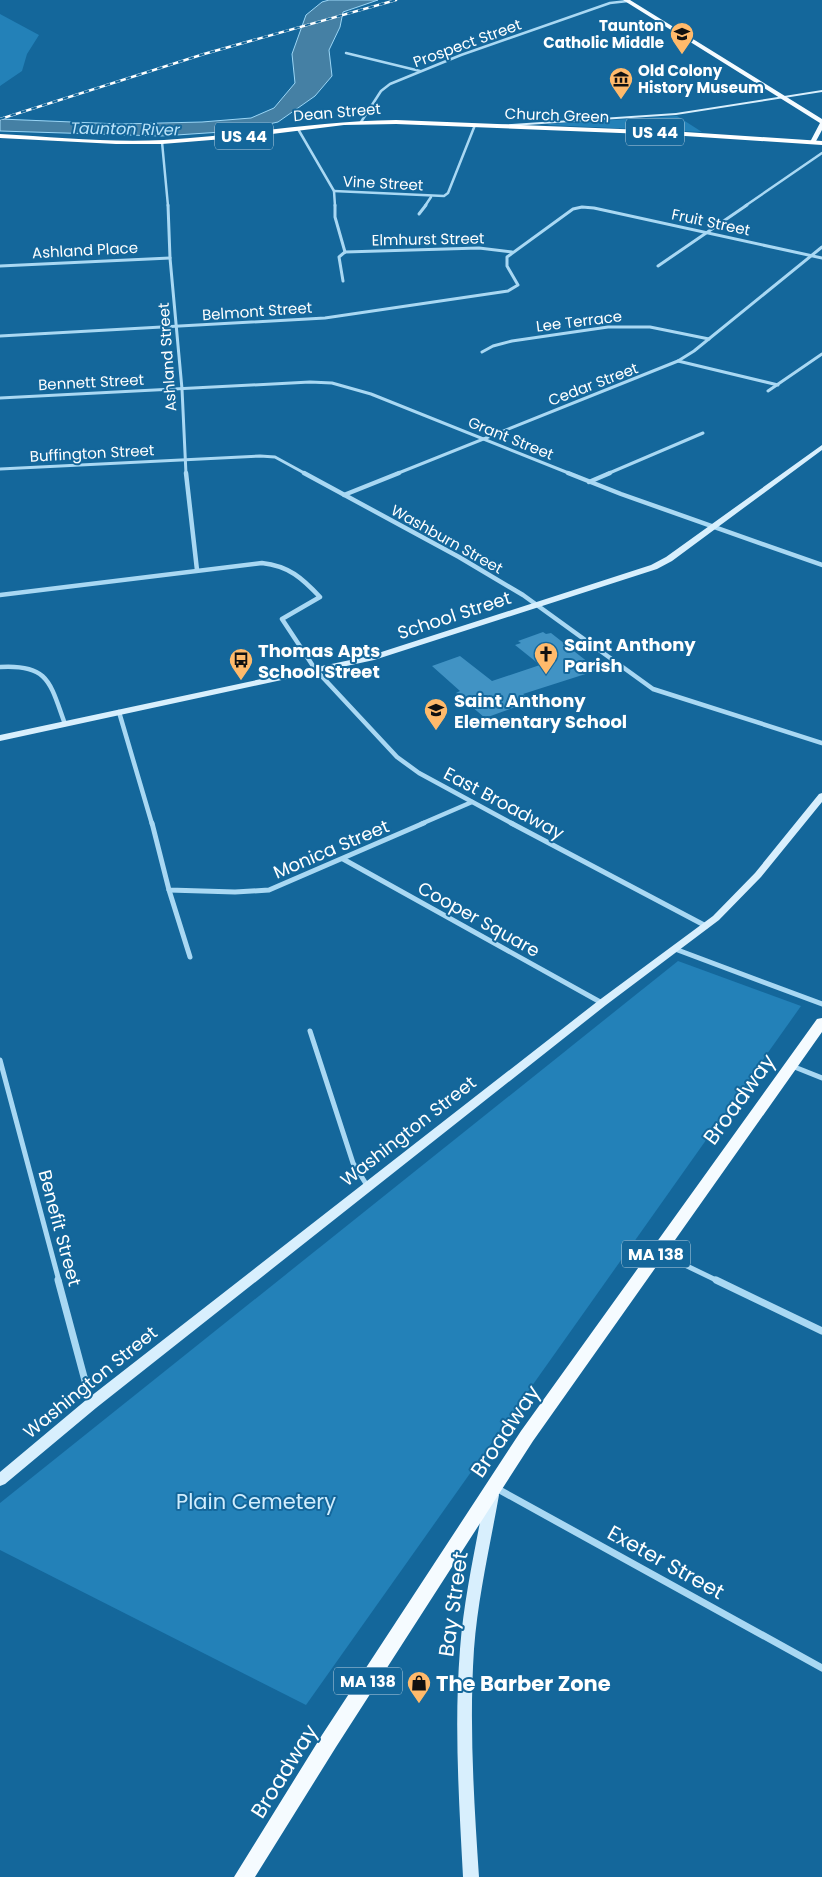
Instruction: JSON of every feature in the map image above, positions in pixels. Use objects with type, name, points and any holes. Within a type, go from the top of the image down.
[{"type":"highway","name":"Dean Street","points":[[0,136],[116,142],[162,142],[248,135],[361,122],[497,126]]},
{"type":"highway","name":"Church Green","points":[[497,126],[676,133],[818,142]]},
{"type":"main road","points":[[627,0],[822,123],[818,142]]},
{"type":"main road","name":"Broadway","points":[[244,1877],[329,1741],[561,1387],[822,1022]]},
{"type":"street","name":"Prospect Street","points":[[361,122],[384,88],[461,55],[608,4],[627,0]]},
{"type":"street","points":[[346,53],[421,72]]},
{"type":"street","name":"Church Green","points":[[497,126],[676,114],[822,91]]},
{"type":"street","points":[[419,214],[431,197],[443,197],[448,193],[475,125]]},
{"type":"street","points":[[298,129],[334,191],[336,217],[345,252],[340,257],[343,281]]},
{"type":"street","name":"Ashland Street","points":[[162,142],[168,196],[170,258],[178,328],[184,459],[197,570]]},
{"type":"street","points":[[658,266],[822,153]]},
{"type":"street","name":"Vine Street","points":[[334,191],[431,197]]},
{"type":"street","name":"Fruit Street","points":[[512,252],[573,209],[582,207],[594,208],[822,258]]},
{"type":"street","name":"Cedar Street","points":[[344,495],[678,361],[709,339],[822,247]]},
{"type":"street","name":"Elmhurst Street","points":[[345,252],[474,248],[512,252]]},
{"type":"street","name":"Belmont Street","points":[[0,336],[178,328],[319,318],[513,289],[517,286],[518,282],[506,263],[507,257],[512,252]]},
{"type":"street","name":"Ashland Place","points":[[0,266],[170,258]]},
{"type":"street","name":"Lee Terrace","points":[[482,352],[493,346],[512,341],[608,326],[650,327],[709,339]]},
{"type":"street","points":[[768,391],[822,354]]},
{"type":"street","points":[[678,361],[778,385]]},
{"type":"street","name":"Grant Street","points":[[182,389],[310,382],[332,383],[371,394],[589,482],[822,565]]},
{"type":"street","name":"Bennett Street","points":[[0,398],[182,389]]},
{"type":"street","points":[[589,482],[703,433]]},
{"type":"street","name":"School Street","points":[[0,738],[383,654],[654,567],[714,526],[822,447]]},
{"type":"street","name":"Washburn Street","points":[[184,459],[272,457],[473,565],[538,604],[653,689],[822,743]]},
{"type":"street","name":"Buffington Street","points":[[0,468],[184,459]]},
{"type":"street","points":[[0,594],[262,563],[282,564],[298,573],[320,598],[282,619],[316,669]]},
{"type":"street","points":[[0,667],[24,667],[42,674],[48,680],[66,724]]},
{"type":"street","name":"East Broadway","points":[[316,669],[397,756],[431,781],[706,926]]},
{"type":"street","points":[[119,712],[144,794],[169,890],[190,957]]},
{"type":"street","name":"Washington Street","points":[[0,1480],[91,1404],[602,1003],[706,926],[725,910],[758,876],[822,796]]},
{"type":"street","name":"Monica Street","points":[[169,890],[235,892],[268,890],[472,802]]},
{"type":"street","name":"Cooper Square","points":[[343,859],[602,1003]]},
{"type":"street","points":[[675,949],[822,1004]]},
{"type":"street","points":[[310,1031],[353,1163],[368,1187]]},
{"type":"street","name":"Benefit Street","points":[[0,1060],[91,1404]]},
{"type":"street","points":[[791,1066],[822,1078]]},
{"type":"street","points":[[657,1252],[822,1331]]},
{"type":"street","name":"Exeter Street","points":[[494,1487],[822,1668]]},
{"type":"street","name":"Bay Street","points":[[471,1877],[466,1744],[466,1666],[472,1600],[494,1487]]},
{"type":"green space","points":[[0,14],[39,35],[27,54],[22,71],[0,86]]},
{"type":"green space","points":[[677,116],[702,132],[547,125],[550,124]]},
{"type":"green space","name":"Plain Cemetery","points":[[678,961],[801,1006],[306,1705],[0,1550],[0,1503]]},
{"type":"water","name":"Taunton River","points":[[329,0],[378,0],[343,12],[340,27],[329,50],[332,76],[315,96],[278,122],[237,131],[161,136],[0,131],[0,119],[120,124],[202,122],[251,118],[274,108],[295,83],[292,54],[306,15],[322,2]]},
{"type":"building","name":"Saint Anthony Parish","points":[[543,632],[546,634],[551,633],[598,670],[523,694],[532,701],[485,718],[456,693],[460,691],[432,666],[460,656],[492,681],[540,665],[515,645],[521,643],[518,641]]},
{"type":"railway","points":[[0,119],[204,54],[396,0]]},
{"type":"place","name":"Taunton Catholic Middle","points":[[682,55]]},
{"type":"place","name":"Old Colony History Museum","points":[[621,100]]},
{"type":"place","name":"Saint Anthony Parish","points":[[546,675]]},
{"type":"place","name":"Thomas Apts School Street","points":[[241,681]]},
{"type":"place","name":"Saint Anthony Elementary School","points":[[436,731]]},
{"type":"place","name":"The Barber Zone","points":[[419,1704]]}]
